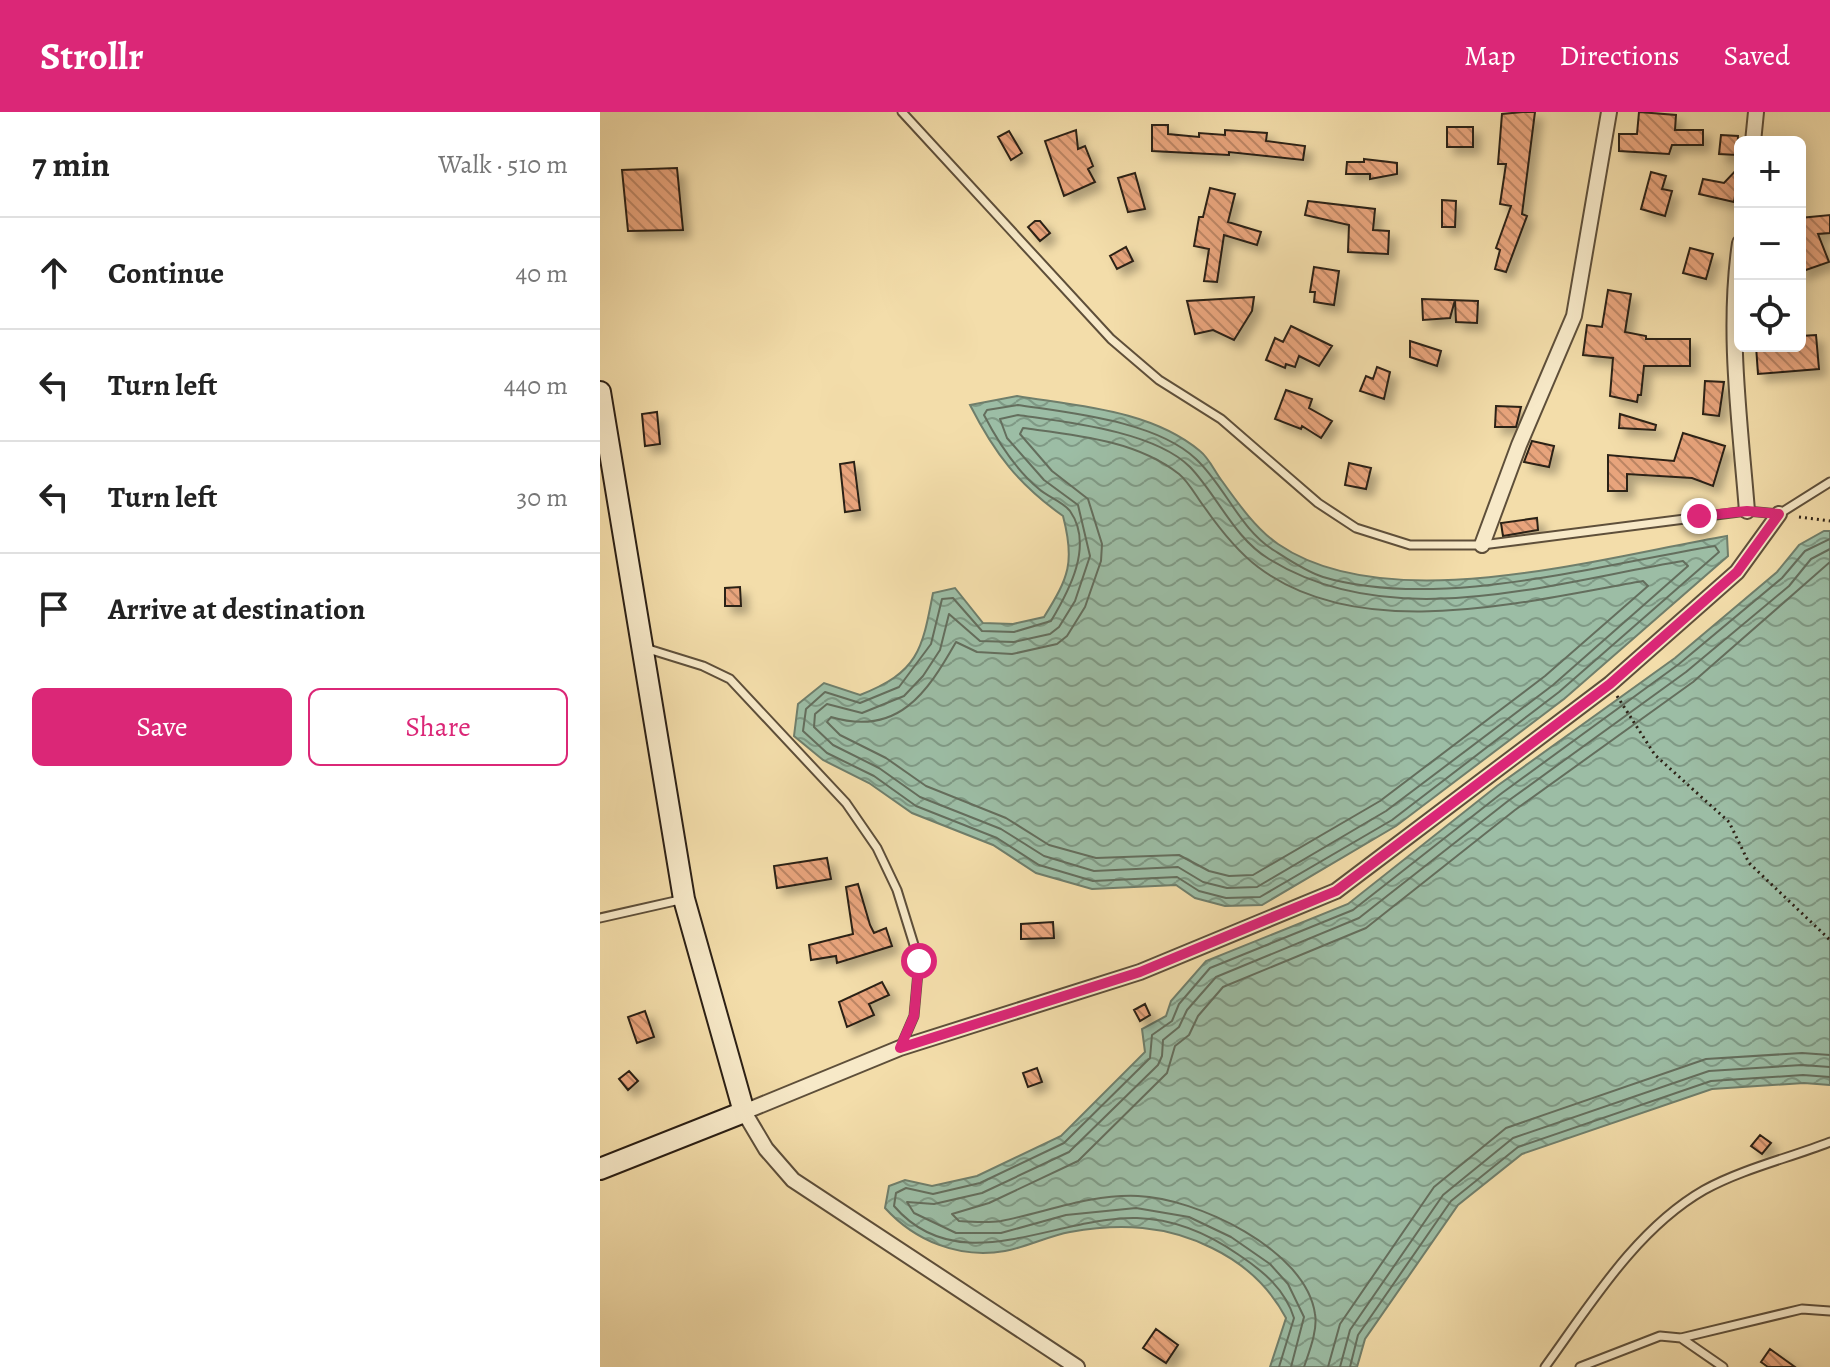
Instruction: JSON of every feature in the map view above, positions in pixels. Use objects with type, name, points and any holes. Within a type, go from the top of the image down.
[{"type":"main road","points":[[600,1169],[744,1112],[684,899],[601,399]]},
{"type":"street","points":[[1482,545],[1574,316],[1609,112]]},
{"type":"street","points":[[1754,136],[1756,112]]},
{"type":"street","points":[[1735,280],[1736,369],[1747,511]]},
{"type":"street","points":[[1077,1367],[793,1180],[772,1157],[744,1112],[900,1048],[1140,972],[1336,891],[1610,684],[1737,572],[1779,514]]},
{"type":"lane","points":[[902,112],[1111,339],[1159,380],[1221,419],[1318,503],[1356,528],[1410,545],[1482,545],[1747,511],[1779,514],[1830,482]]},
{"type":"lane","points":[[642,647],[703,666],[730,679],[846,803],[877,848],[897,890],[919,961],[914,1016],[900,1048]]},
{"type":"lane","points":[[600,918],[684,899]]},
{"type":"lane","points":[[1545,1367],[1600,1291],[1676,1209],[1707,1189],[1830,1142]]},
{"type":"lane","points":[[1580,1367],[1660,1336],[1681,1338],[1802,1309],[1830,1311]]},
{"type":"lane","points":[[1681,1338],[1723,1367]]},
{"type":"path","points":[[1779,514],[1830,521]]},
{"type":"path","points":[[1610,684],[1655,755],[1722,814],[1749,863],[1830,940]]},
{"type":"water","points":[[1017,396],[1137,418],[1181,437],[1203,454],[1255,523],[1278,544],[1324,566],[1377,578],[1435,580],[1497,576],[1559,568],[1727,536],[1728,556],[1564,699],[1396,826],[1262,905],[1225,906],[1195,898],[1176,885],[1092,889],[1036,873],[993,845],[912,813],[869,783],[823,760],[794,736],[798,704],[824,683],[860,695],[894,678],[906,668],[920,645],[933,593],[955,588],[983,623],[1013,624],[1044,617],[1067,569],[1069,546],[1063,516],[1009,467],[970,405]]},
{"type":"water","points":[[1824,531],[1830,531],[1830,1085],[1804,1083],[1712,1089],[1522,1154],[1458,1205],[1365,1339],[1357,1367],[1270,1367],[1286,1318],[1279,1306],[1264,1286],[1245,1269],[1224,1254],[1195,1240],[1160,1230],[1107,1227],[1062,1234],[1005,1251],[971,1252],[955,1250],[924,1238],[885,1208],[889,1186],[905,1180],[932,1186],[977,1176],[1061,1136],[1145,1052],[1142,1029],[1166,1016],[1171,1001],[1206,961],[1348,904],[1497,786],[1675,658],[1777,572],[1799,545]]},
{"type":"building","points":[[1535,112],[1522,214],[1527,216],[1506,272],[1495,269],[1500,250],[1496,248],[1511,206],[1500,204],[1506,164],[1498,164],[1502,114]]},
{"type":"building","points":[[1639,112],[1676,115],[1675,130],[1703,130],[1703,145],[1672,145],[1669,154],[1619,151],[1619,134],[1637,134]]},
{"type":"building","points":[[1152,125],[1168,125],[1168,134],[1199,137],[1199,133],[1225,135],[1225,130],[1267,133],[1266,141],[1305,146],[1303,160],[1229,152],[1229,155],[1152,151]]},
{"type":"building","points":[[1447,127],[1473,127],[1473,147],[1447,147]]},
{"type":"building","points":[[1076,130],[1078,149],[1085,146],[1093,166],[1088,169],[1095,182],[1064,196],[1045,141]]},
{"type":"building","points":[[1009,131],[1022,153],[1011,160],[998,137]]},
{"type":"building","points":[[1721,135],[1738,136],[1734,136],[1734,155],[1719,154]]},
{"type":"building","points":[[1364,159],[1397,163],[1397,174],[1370,179],[1370,174],[1346,174],[1347,162],[1364,162]]},
{"type":"building","points":[[677,168],[683,230],[628,231],[622,170]]},
{"type":"building","points":[[1651,172],[1666,176],[1662,189],[1672,191],[1665,216],[1641,209]]},
{"type":"building","points":[[1734,172],[1734,202],[1699,194],[1703,179],[1724,183]]},
{"type":"building","points":[[1135,173],[1145,209],[1128,212],[1118,178]]},
{"type":"building","points":[[1210,188],[1235,194],[1228,222],[1261,232],[1257,245],[1224,235],[1217,282],[1204,281],[1209,249],[1194,246],[1199,217],[1203,217]]},
{"type":"building","points":[[1442,200],[1456,201],[1455,227],[1442,227]]},
{"type":"building","points":[[1308,201],[1375,209],[1373,230],[1389,231],[1388,254],[1348,252],[1349,225],[1305,215]]},
{"type":"building","points":[[1830,215],[1830,233],[1818,234],[1829,262],[1806,270],[1806,217]]},
{"type":"building","points":[[1040,221],[1050,233],[1040,241],[1028,227]]},
{"type":"building","points":[[1126,247],[1133,261],[1117,269],[1110,256]]},
{"type":"building","points":[[1690,248],[1713,254],[1706,279],[1683,273]]},
{"type":"building","points":[[1314,267],[1339,271],[1334,305],[1314,302],[1315,292],[1310,292]]},
{"type":"building","points":[[1608,290],[1631,294],[1625,332],[1646,336],[1646,339],[1690,339],[1690,366],[1644,366],[1641,395],[1638,395],[1637,402],[1610,396],[1613,358],[1583,355],[1587,325],[1602,327]]},
{"type":"building","points":[[1254,297],[1252,311],[1234,340],[1213,330],[1195,334],[1187,301]]},
{"type":"building","points":[[1422,299],[1455,300],[1450,318],[1423,320]]},
{"type":"building","points":[[1455,300],[1478,301],[1477,323],[1456,322]]},
{"type":"building","points":[[1291,326],[1332,346],[1319,366],[1299,356],[1295,367],[1286,364],[1285,368],[1266,360],[1275,338],[1283,342]]},
{"type":"building","points":[[1816,335],[1819,369],[1758,374],[1756,352],[1806,352],[1806,336]]},
{"type":"building","points":[[1410,341],[1441,351],[1437,366],[1410,357]]},
{"type":"building","points":[[1377,367],[1390,372],[1384,399],[1360,391],[1366,376],[1373,379]]},
{"type":"building","points":[[1705,381],[1724,382],[1719,416],[1703,414]]},
{"type":"building","points":[[1286,390],[1312,399],[1309,408],[1332,421],[1321,438],[1302,426],[1301,429],[1275,419]]},
{"type":"building","points":[[1496,406],[1521,407],[1516,427],[1495,427]]},
{"type":"building","points":[[657,412],[660,444],[645,446],[642,414]]},
{"type":"building","points":[[1620,414],[1656,425],[1655,430],[1619,428]]},
{"type":"building","points":[[1683,433],[1725,446],[1713,486],[1692,478],[1627,474],[1627,491],[1608,491],[1608,455],[1674,461]]},
{"type":"building","points":[[1532,441],[1554,446],[1549,467],[1524,462]]},
{"type":"building","points":[[854,462],[860,510],[845,512],[840,464]]},
{"type":"building","points":[[1349,463],[1371,468],[1366,489],[1345,485]]},
{"type":"building","points":[[1537,518],[1538,530],[1503,536],[1501,523]]},
{"type":"building","points":[[740,587],[741,606],[725,606],[725,588]]},
{"type":"building","points":[[827,858],[831,879],[777,888],[774,866]]},
{"type":"building","points":[[858,884],[874,933],[886,928],[892,946],[837,963],[836,956],[811,960],[809,945],[853,934],[846,887]]},
{"type":"building","points":[[1053,922],[1054,938],[1021,939],[1021,924]]},
{"type":"building","points":[[882,982],[889,995],[869,1004],[874,1015],[847,1027],[839,1002]]},
{"type":"building","points":[[1145,1004],[1150,1015],[1140,1021],[1134,1010]]},
{"type":"building","points":[[645,1011],[654,1037],[637,1043],[628,1017]]},
{"type":"building","points":[[1037,1068],[1042,1082],[1028,1087],[1023,1073]]},
{"type":"building","points":[[629,1071],[638,1081],[628,1090],[619,1079]]},
{"type":"building","points":[[1760,1135],[1771,1143],[1762,1154],[1751,1146]]},
{"type":"building","points":[[1156,1329],[1178,1345],[1166,1363],[1143,1348]]},
{"type":"building","points":[[1770,1349],[1795,1367],[1768,1367],[1761,1362]]},
{"type":"route","points":[[919,961],[914,1016],[900,1048],[1140,972],[1336,891],[1610,684],[1737,572],[1779,514],[1747,511],[1699,516]]}]
